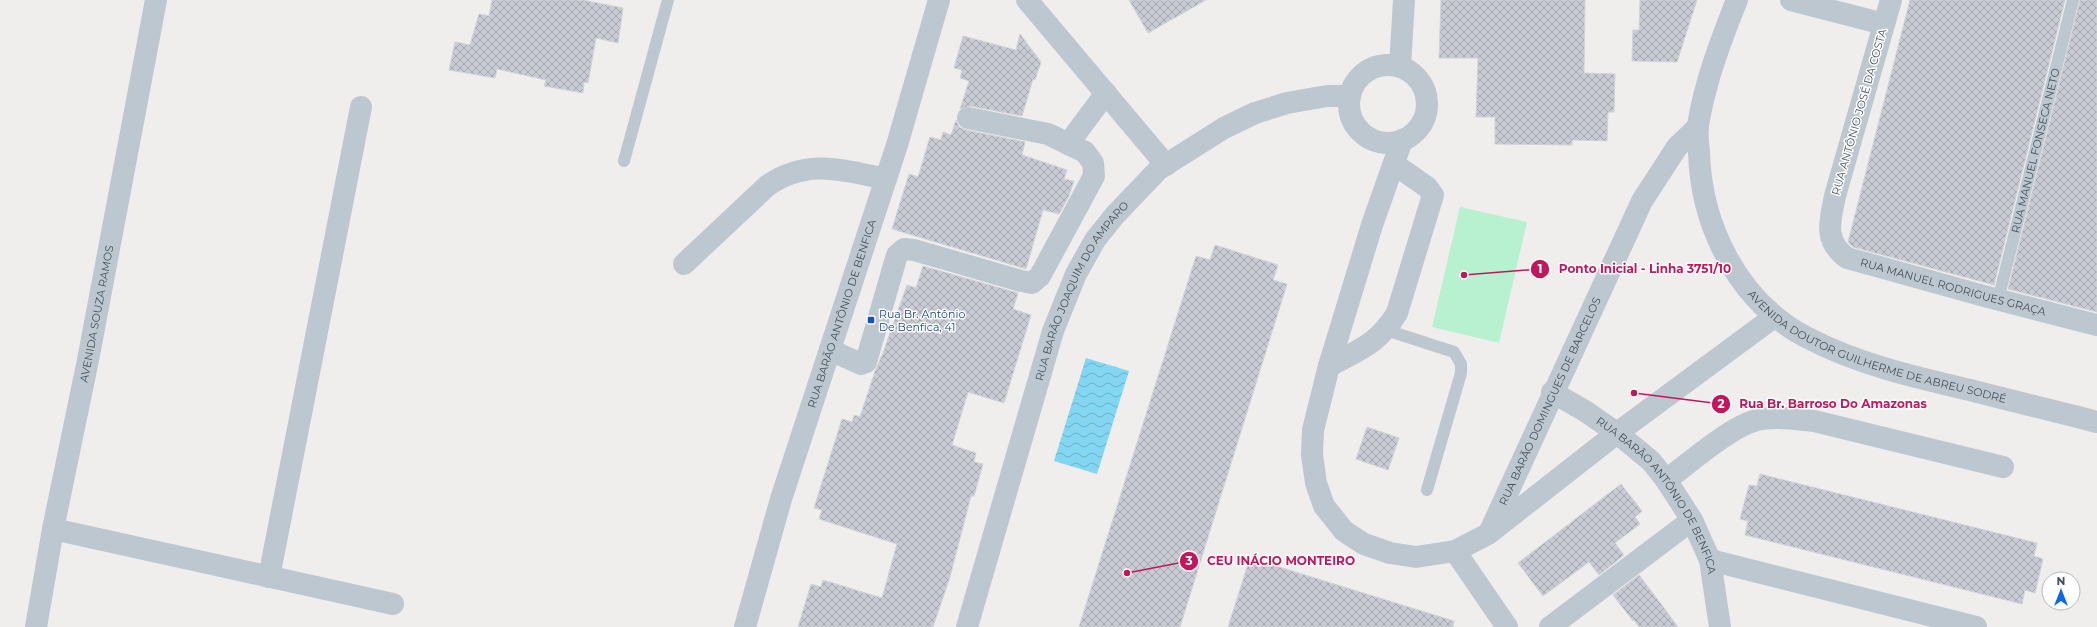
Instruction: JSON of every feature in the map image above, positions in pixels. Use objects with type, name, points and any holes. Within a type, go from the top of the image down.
[{"type":"street","name":"AVENIDA SOUZA RAMOS","points":[[36,627],[52,529],[104,276],[156,0]]},
{"type":"street","name":"RUA BARÃO ANTÔNIO DE BENFICA","points":[[745,627],[782,499],[886,179],[939,0]]},
{"type":"street","points":[[1027,0],[1166,165]]},
{"type":"street","points":[[1400,67],[1404,0]]},
{"type":"street","name":"AVENIDA DOUTOR GUILHERME DE ABREU SODRÉ","points":[[1737,0],[1706,88],[1698,127],[1699,174],[1707,213],[1725,255],[1745,285],[1774,317],[1806,337],[1848,356],[1901,374],[2097,422]]},
{"type":"street","points":[[1791,0],[1884,24]]},
{"type":"street","name":"RUA ANTÔNIO JOSÉ DA COSTA","points":[[1829,224],[1835,196],[1891,0]]},
{"type":"street","points":[[1392,65],[1400,67],[1416,77],[1420,82],[1426,94],[1426,112],[1419,127],[1402,140],[1382,142],[1362,133],[1352,118],[1349,109],[1350,96],[1355,84],[1367,71],[1378,66],[1392,65]]},
{"type":"street","points":[[1068,144],[1106,93]]},
{"type":"street","name":"RUA BARÃO JOAQUIM DO AMPARO","points":[[967,627],[1053,331],[1076,274],[1095,240],[1115,215],[1159,169],[1224,128],[1287,102],[1327,96],[1350,96]]},
{"type":"street","points":[[269,576],[361,107]]},
{"type":"street","points":[[830,350],[861,364],[866,362],[897,255],[904,249],[914,250],[1021,281],[1032,283],[1040,276],[1094,176],[1093,163],[1086,152],[1048,134],[968,118]]},
{"type":"street","name":"RUA BARÃO DOMINGUES DE BARCELOS","points":[[1488,534],[1552,392],[1642,201],[1677,147],[1698,127]]},
{"type":"street","points":[[1402,140],[1372,225],[1329,366],[1313,430],[1312,455],[1316,482],[1324,506],[1344,531],[1364,544],[1390,553],[1416,557],[1456,551],[1488,534],[1617,433],[1774,317]]},
{"type":"street","points":[[1329,366],[1369,344],[1386,330],[1397,313],[1434,194],[1428,187],[1394,164]]},
{"type":"street","points":[[684,264],[767,186],[779,178],[810,168],[829,168],[886,179]]},
{"type":"street","name":"RUA MANUEL RODRIGUES GRAÇA","points":[[1829,224],[1831,238],[1836,249],[1848,258],[2097,326]]},
{"type":"street","name":"RUA BARÃO ANTÔNIO DE BENFICA","points":[[1552,392],[1585,411],[1617,433],[1651,461],[1666,480],[1692,520],[1710,560],[1720,627]]},
{"type":"street","points":[[1666,480],[1740,426],[1760,419],[1781,417],[1814,421],[2003,467]]},
{"type":"street","points":[[1550,627],[1692,520]]},
{"type":"street","points":[[52,529],[393,604]]},
{"type":"street","points":[[1456,551],[1507,627]]},
{"type":"street","points":[[1710,560],[1976,627]]},
{"type":"lane","points":[[624,161],[668,0]]},
{"type":"lane","name":"RUA MANUEL FONSECA NETO","points":[[1998,300],[2073,0]]},
{"type":"lane","points":[[1386,330],[1454,352],[1461,364],[1461,373],[1427,490]]},
{"type":"green space","points":[[1460,207],[1527,222],[1499,343],[1432,327]]},
{"type":"water","points":[[1086,358],[1129,371],[1097,474],[1054,461]]},
{"type":"building","points":[[492,0],[583,0],[623,8],[618,43],[596,38],[588,83],[584,82],[583,93],[544,86],[546,80],[497,69],[495,78],[449,70],[455,42],[470,45],[479,14],[489,16]]},
{"type":"building","points":[[1129,0],[1206,0],[1148,33]]},
{"type":"building","points":[[1441,0],[1585,0],[1584,73],[1615,74],[1614,112],[1608,112],[1607,141],[1572,140],[1572,145],[1495,144],[1495,117],[1476,117],[1478,58],[1439,58]]},
{"type":"building","points":[[1640,0],[1697,0],[1677,62],[1632,61],[1633,30],[1639,30]]},
{"type":"building","points":[[1910,0],[2065,0],[1994,285],[1853,247],[1848,242]]},
{"type":"building","points":[[2080,0],[2097,0],[2097,312],[2008,289]]},
{"type":"building","points":[[1020,34],[1041,62],[1035,80],[1033,79],[1022,116],[970,106],[960,109],[969,81],[960,78],[962,70],[954,68],[963,36],[1016,50]]},
{"type":"building","points":[[956,120],[959,127],[966,130],[1025,142],[1022,155],[1067,170],[1064,179],[1074,181],[1069,196],[1059,214],[1043,210],[1026,269],[892,229],[909,174],[918,177],[930,137],[941,140],[943,132],[951,135]]},
{"type":"building","points":[[1215,245],[1278,265],[1273,280],[1287,284],[1180,627],[1079,627],[1196,256],[1210,260]]},
{"type":"building","points":[[923,266],[1018,293],[1013,309],[1031,315],[1004,403],[968,392],[952,445],[976,453],[974,462],[983,464],[974,496],[971,496],[950,577],[933,627],[798,627],[811,584],[821,587],[823,580],[882,598],[897,544],[819,519],[822,510],[814,508],[842,419],[852,422],[854,415],[860,417],[875,371],[883,353],[907,285],[916,288]]},
{"type":"building","points":[[1367,427],[1399,438],[1388,470],[1356,459]]},
{"type":"building","points":[[1760,474],[2037,543],[2034,556],[2043,559],[2035,593],[2025,590],[2022,604],[1745,535],[1748,521],[1740,519],[1749,485],[1757,486]]},
{"type":"building","points":[[1621,484],[1642,511],[1635,517],[1640,524],[1615,543],[1624,555],[1599,575],[1589,562],[1543,596],[1518,563]]},
{"type":"building","points":[[1250,558],[1454,621],[1453,627],[1228,627]]},
{"type":"building","points":[[1639,575],[1678,627],[1639,627],[1613,595]]},
{"type":"place","name":"Ponto Inicial - Linha 3751/10","points":[[1464,275]]},
{"type":"place","name":"Rua Br. Antônio De Benfica, 41","points":[[871,320]]},
{"type":"place","name":"Rua Br. Barroso Do Amazonas","points":[[1634,393]]},
{"type":"place","name":"CEU INÁCIO MONTEIRO","points":[[1127,573]]}]
